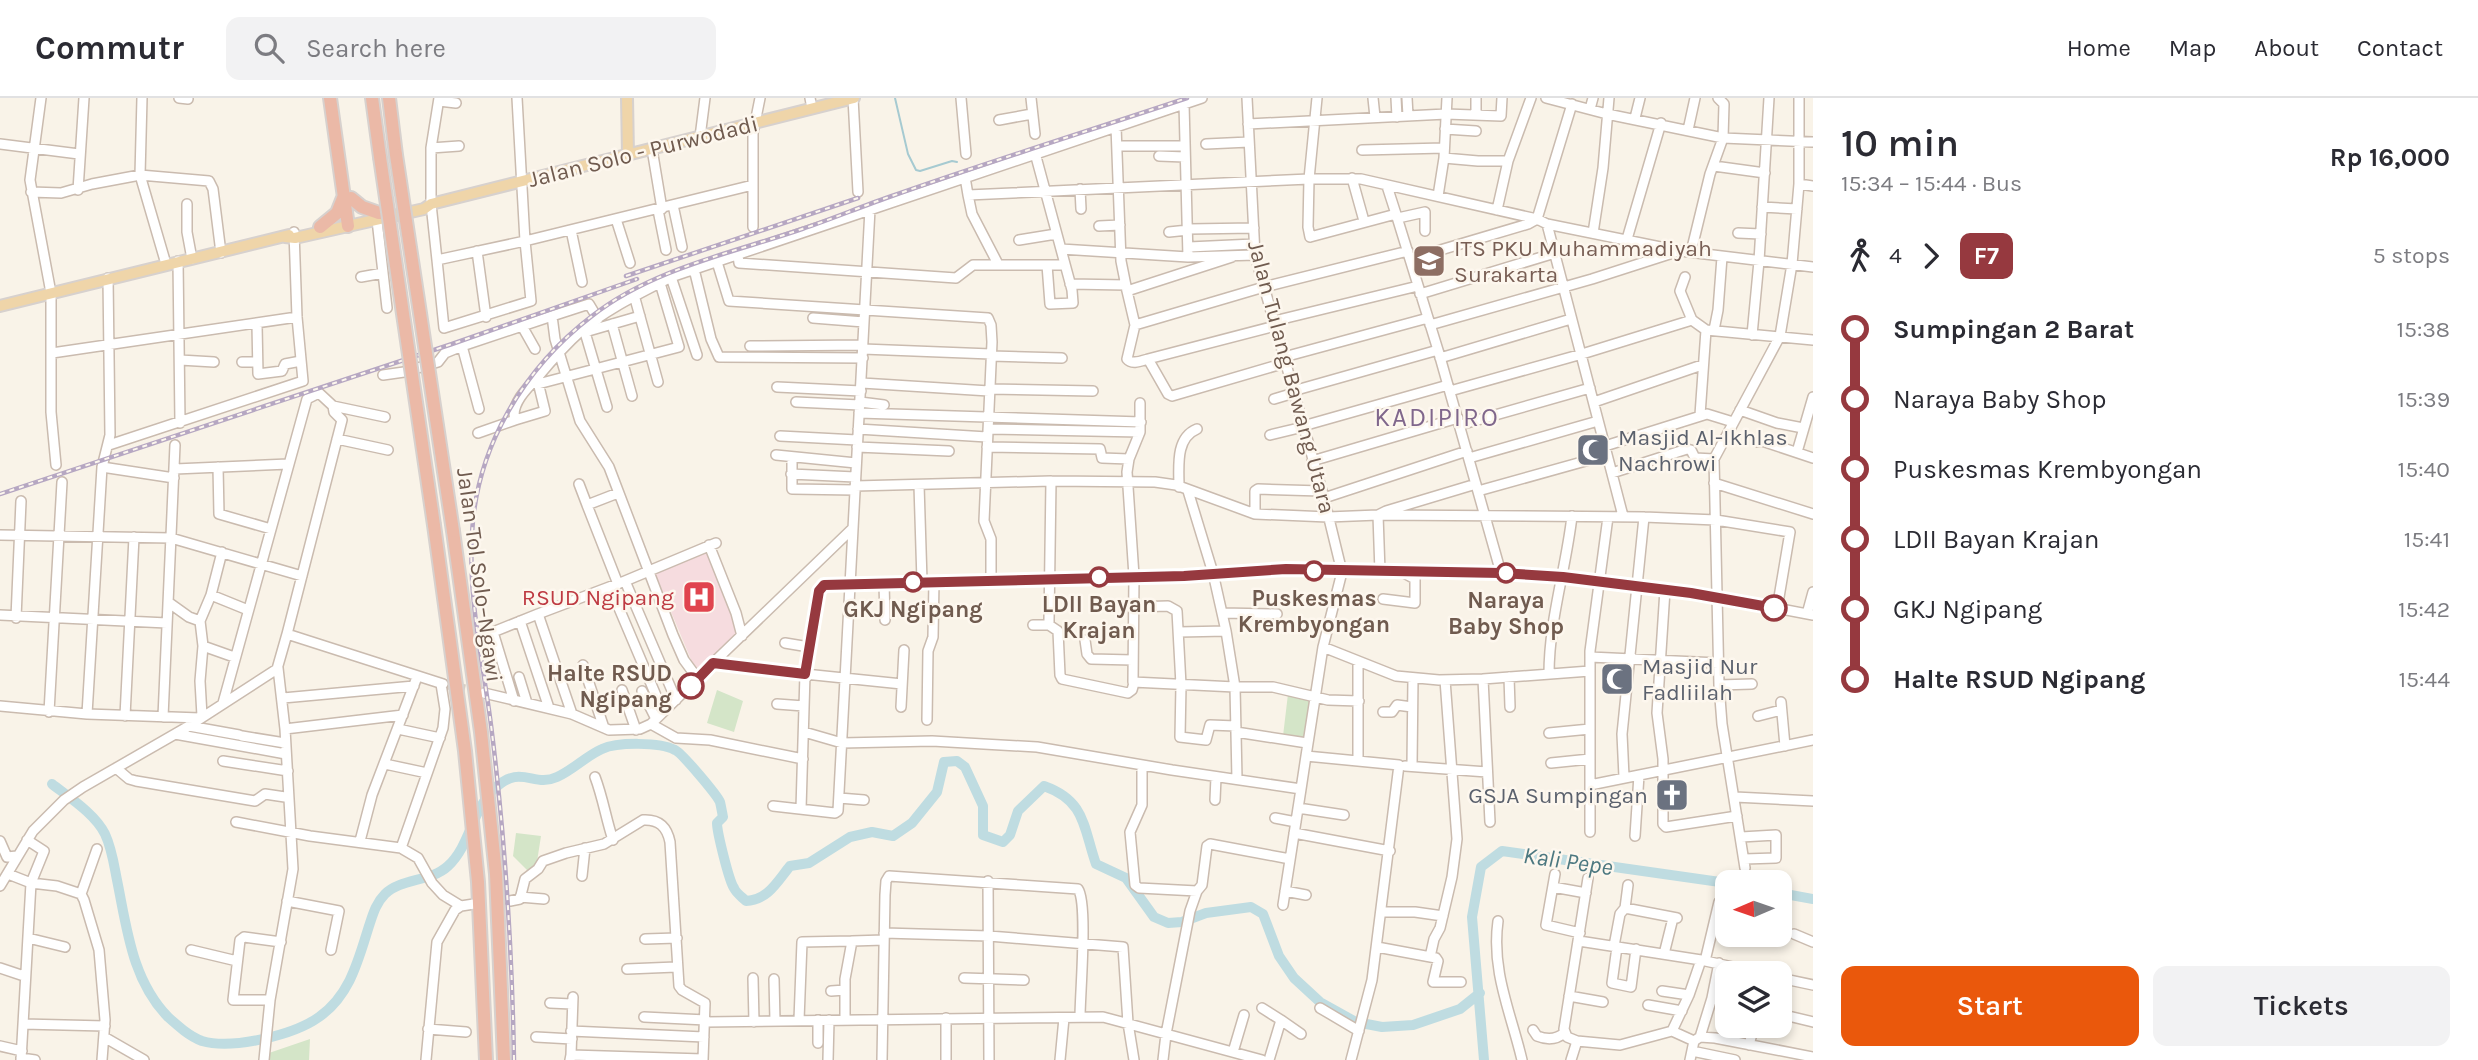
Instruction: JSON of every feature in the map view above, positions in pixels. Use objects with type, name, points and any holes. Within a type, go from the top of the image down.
[{"type":"highway","points":[[330,98],[352,223]]},
{"type":"highway","points":[[314,230],[337,213],[347,197],[337,98]]},
{"type":"highway","name":"Jalan Tol Solo–Ngawi","points":[[372,98],[465,751],[478,882],[486,1060]]},
{"type":"highway","name":"Jalan Tol Solo–Ngawi","points":[[389,98],[481,732],[496,874],[504,1060]]},
{"type":"highway","points":[[347,197],[378,217]]},
{"type":"main road","points":[[627,98],[628,155]]},
{"type":"main road","name":"Jalan Solo - Purwodadi","points":[[0,306],[178,261],[378,217],[424,202],[431,204],[521,182],[754,123],[811,103],[853,98]]},
{"type":"street","points":[[41,98],[31,192],[51,293],[51,412],[57,466]]},
{"type":"street","points":[[78,190],[84,98]]},
{"type":"street","points":[[142,98],[140,175],[166,264]]},
{"type":"street","points":[[456,103],[439,100],[431,148],[431,204],[444,328],[531,301],[524,241],[517,98]]},
{"type":"street","points":[[753,226],[754,123],[760,98]]},
{"type":"street","points":[[853,98],[858,191]]},
{"type":"street","points":[[961,98],[966,154]]},
{"type":"street","points":[[1031,98],[1035,134]]},
{"type":"street","points":[[537,381],[560,351],[598,319],[635,295],[671,277],[717,262],[739,259],[870,209],[1202,98]]},
{"type":"street","name":"Jalan Tulang Bawang Utara","points":[[1247,98],[1255,255],[1342,572]]},
{"type":"street","points":[[1317,98],[1310,178],[1310,237],[1364,222],[1424,211],[1425,231]]},
{"type":"street","points":[[1373,98],[1376,117]]},
{"type":"street","points":[[1407,98],[1408,117]]},
{"type":"street","points":[[1438,196],[1447,98]]},
{"type":"street","points":[[1476,98],[1476,115]]},
{"type":"street","points":[[1248,124],[1446,114],[1502,116],[1502,98]]},
{"type":"street","points":[[1497,210],[1508,161],[1531,98]]},
{"type":"street","points":[[1546,98],[1566,101],[1607,114],[1661,123],[1723,138],[1813,142]]},
{"type":"street","points":[[1591,109],[1592,98]]},
{"type":"street","points":[[1593,233],[1603,168],[1609,98]]},
{"type":"street","points":[[1634,118],[1640,98]]},
{"type":"street","points":[[1688,130],[1695,98]]},
{"type":"street","points":[[1686,252],[1723,138],[1724,104],[1718,98]]},
{"type":"street","points":[[1752,335],[1769,98]]},
{"type":"street","points":[[1741,837],[1776,835],[1776,858],[1745,864],[1727,757],[1718,663],[1714,460],[1780,336],[1792,264],[1800,184],[1799,98]]},
{"type":"street","points":[[700,137],[702,99]]},
{"type":"street","points":[[1396,99],[1397,117]]},
{"type":"street","points":[[1135,325],[1264,287],[1409,255],[1528,224],[1537,219],[1566,101]]},
{"type":"street","points":[[1184,104],[1189,252]]},
{"type":"street","points":[[999,120],[1032,114]]},
{"type":"street","points":[[1626,239],[1661,123]]},
{"type":"street","points":[[1116,126],[1121,253],[1135,325],[1127,359],[1132,363],[1555,253]]},
{"type":"street","points":[[1445,129],[1476,131]]},
{"type":"street","points":[[1206,144],[1249,142]]},
{"type":"street","points":[[0,144],[79,154]]},
{"type":"street","points":[[431,148],[459,146]]},
{"type":"street","points":[[1117,146],[1185,146]]},
{"type":"street","points":[[652,149],[666,250]]},
{"type":"street","points":[[1362,150],[1444,153],[1478,161],[1508,161]]},
{"type":"street","points":[[1035,153],[1074,302],[1050,304],[1047,265]]},
{"type":"street","points":[[1159,156],[1185,156]]},
{"type":"street","points":[[1714,166],[1765,173]]},
{"type":"street","points":[[31,192],[61,193],[140,175],[210,182],[221,253]]},
{"type":"street","points":[[965,177],[972,214],[998,264]]},
{"type":"street","points":[[1352,178],[1364,222]]},
{"type":"street","points":[[968,195],[1119,186],[1352,178],[1686,252],[1813,267]]},
{"type":"street","points":[[1800,184],[1813,186]]},
{"type":"street","points":[[437,260],[752,185]]},
{"type":"street","points":[[1387,186],[1439,354],[1501,573]]},
{"type":"street","points":[[1080,189],[1081,209]]},
{"type":"street","points":[[187,204],[187,232],[192,259]]},
{"type":"street","points":[[673,205],[682,247]]},
{"type":"street","points":[[1762,207],[1797,209]]},
{"type":"street","points":[[773,806],[836,812],[839,798],[870,209]]},
{"type":"street","points":[[378,217],[387,308]]},
{"type":"street","points":[[616,219],[630,263]]},
{"type":"street","points":[[1547,223],[1623,516]]},
{"type":"street","points":[[1099,226],[1120,225]]},
{"type":"street","points":[[1169,232],[1188,229],[1254,228]]},
{"type":"street","points":[[571,230],[582,282]]},
{"type":"street","points":[[1738,233],[1761,234]]},
{"type":"street","points":[[1019,240],[1056,234]]},
{"type":"street","points":[[109,445],[303,381],[291,236]]},
{"type":"street","points":[[1061,249],[1121,253],[1189,252],[1254,244]]},
{"type":"street","points":[[477,251],[486,317]]},
{"type":"street","points":[[1189,252],[1232,257]]},
{"type":"street","points":[[1148,359],[1168,394],[1172,396],[1285,360],[1686,252]]},
{"type":"street","points":[[1070,284],[1126,288],[1232,257],[1255,255]]},
{"type":"street","points":[[1700,415],[1702,365],[1719,297],[1722,257]]},
{"type":"street","points":[[739,259],[956,278],[965,271],[998,264],[1064,265]]},
{"type":"street","points":[[178,261],[180,423]]},
{"type":"street","points":[[717,262],[729,301],[988,318],[991,325],[991,355],[984,521],[991,539],[991,580]]},
{"type":"street","points":[[694,269],[711,339],[723,358],[863,351]]},
{"type":"street","points":[[361,277],[383,273]]},
{"type":"street","points":[[671,277],[696,355]]},
{"type":"street","points":[[1685,277],[1680,291],[1692,320],[1710,330],[1813,340]]},
{"type":"street","points":[[87,715],[102,467],[109,445],[108,278]]},
{"type":"street","points":[[515,420],[514,410],[527,387],[537,381],[596,369],[680,346],[660,283]]},
{"type":"street","points":[[635,295],[658,382]]},
{"type":"street","points":[[383,375],[438,362],[445,353],[461,346],[589,304],[598,319]]},
{"type":"street","points":[[552,316],[555,339],[580,421],[606,461],[684,660],[698,679]]},
{"type":"street","points":[[584,330],[640,316]]},
{"type":"street","points":[[52,353],[297,317]]},
{"type":"street","points":[[813,318],[864,322]]},
{"type":"street","points":[[1274,399],[1572,319]]},
{"type":"street","points":[[1270,435],[1582,354],[1692,320]]},
{"type":"street","points":[[612,324],[632,396]]},
{"type":"street","points":[[257,325],[257,372],[261,375],[282,371],[285,364],[301,361]]},
{"type":"street","points":[[523,326],[535,349]]},
{"type":"street","points":[[584,330],[607,407]]},
{"type":"street","points":[[461,346],[478,409]]},
{"type":"street","points":[[750,346],[1062,358]]},
{"type":"street","points":[[180,360],[214,362]]},
{"type":"street","points":[[242,362],[257,362]]},
{"type":"street","points":[[1594,402],[1702,365]]},
{"type":"street","points":[[478,433],[545,411],[537,381]]},
{"type":"street","points":[[777,387],[1093,391]]},
{"type":"street","points":[[1312,461],[1590,388]]},
{"type":"street","points":[[223,703],[307,399],[319,393],[333,406],[385,416]]},
{"type":"street","points":[[1797,452],[1813,397]]},
{"type":"street","points":[[796,402],[988,418],[1141,422]]},
{"type":"street","points":[[1033,625],[1049,625],[1058,631],[1062,679],[1128,693],[1132,690],[1134,576],[1128,483],[1129,459],[1140,432],[1140,403]]},
{"type":"street","points":[[860,407],[884,405]]},
{"type":"street","points":[[264,1056],[270,1000],[293,869],[283,698],[278,668],[342,420],[332,410],[333,406]]},
{"type":"street","points":[[1740,410],[1769,421],[1803,428]]},
{"type":"street","points":[[1378,515],[1606,451],[1700,415],[1707,414],[1733,422]]},
{"type":"street","points":[[1255,514],[1256,490],[1322,494],[1598,421]]},
{"type":"street","points":[[858,429],[987,438],[1066,449],[1100,449],[1102,458],[1129,459]]},
{"type":"street","points":[[1197,429],[1188,434],[1182,444],[1183,489],[1213,573],[1226,631],[1235,687],[1237,779]]},
{"type":"street","points":[[987,438],[1066,431],[1140,432]]},
{"type":"street","points":[[1066,431],[1066,449]]},
{"type":"street","points":[[780,436],[949,451]]},
{"type":"street","points":[[337,439],[388,450]]},
{"type":"street","points":[[1758,442],[1813,458]]},
{"type":"street","points":[[163,716],[175,445]]},
{"type":"street","points":[[1612,473],[1687,449],[1695,458],[1714,460]]},
{"type":"street","points":[[776,455],[856,463]]},
{"type":"street","points":[[792,458],[790,487],[794,489],[855,484],[1155,482],[1255,514],[1328,517],[1623,516],[1716,520],[1790,532],[1777,609]]},
{"type":"street","points":[[102,467],[175,474],[219,467],[288,464]]},
{"type":"street","points":[[219,467],[219,514],[271,529]]},
{"type":"street","points":[[791,474],[855,484]]},
{"type":"street","points":[[1049,625],[1051,481]]},
{"type":"street","points":[[49,712],[62,482]]},
{"type":"street","points":[[579,484],[663,712]]},
{"type":"street","points":[[1714,484],[1813,513]]},
{"type":"street","points":[[919,485],[922,581]]},
{"type":"street","points":[[587,505],[618,493]]},
{"type":"street","points":[[16,618],[21,500]]},
{"type":"street","points":[[1378,515],[1380,572]]},
{"type":"street","points":[[1548,674],[1551,627],[1563,577],[1572,516]]},
{"type":"street","points":[[1590,832],[1590,657],[1608,516]]},
{"type":"street","points":[[1624,777],[1622,734],[1644,517]]},
{"type":"street","points":[[484,693],[572,714],[604,729],[636,730],[653,722],[853,528]]},
{"type":"street","points":[[0,535],[171,538],[302,576]]},
{"type":"street","points":[[125,716],[134,537]]},
{"type":"street","points":[[514,701],[493,632],[712,544],[742,636]]},
{"type":"street","points":[[201,717],[203,646],[200,621],[211,595],[222,552]]},
{"type":"street","points":[[801,809],[805,674],[820,588],[824,585],[1286,569],[1501,573],[1563,577],[1718,597],[1810,615],[1813,592]]},
{"type":"street","points":[[1283,905],[1323,647],[1342,572]]},
{"type":"street","points":[[1382,599],[1415,603],[1415,579],[1403,572]]},
{"type":"street","points":[[927,720],[928,652],[933,637],[934,581]]},
{"type":"street","points":[[884,583],[885,620]]},
{"type":"street","points":[[618,584],[676,700]]},
{"type":"street","points":[[1665,590],[1657,713],[1665,827],[1737,817]]},
{"type":"street","points":[[211,595],[248,610]]},
{"type":"street","points":[[169,602],[189,617],[200,621]]},
{"type":"street","points":[[1134,607],[1173,607],[1178,616],[1180,737],[1206,740],[1212,724],[1307,743]]},
{"type":"street","points":[[1222,613],[1277,614]]},
{"type":"street","points":[[538,614],[572,714]]},
{"type":"street","points":[[0,615],[16,618],[55,617],[167,623]]},
{"type":"street","points":[[520,621],[549,708]]},
{"type":"street","points":[[1179,632],[1226,631]]},
{"type":"street","points":[[288,635],[415,682]]},
{"type":"street","points":[[1085,640],[1087,654],[1091,659],[1133,660]]},
{"type":"street","points":[[785,643],[809,647]]},
{"type":"street","points":[[203,646],[234,657]]},
{"type":"street","points":[[1323,647],[1396,676],[1413,678],[1483,679],[1590,671]]},
{"type":"street","points":[[901,706],[904,650]]},
{"type":"street","points":[[1590,657],[1718,663]]},
{"type":"street","points":[[1357,761],[1359,662]]},
{"type":"street","points":[[713,663],[902,684]]},
{"type":"street","points":[[583,665],[604,729]]},
{"type":"street","points":[[8,858],[43,820],[75,792],[189,726],[278,668]]},
{"type":"street","points":[[519,677],[527,704]]},
{"type":"street","points":[[1510,677],[1510,706]]},
{"type":"street","points":[[1412,766],[1413,678]]},
{"type":"street","points":[[1483,679],[1490,822]]},
{"type":"street","points":[[1430,957],[1452,877],[1457,839],[1445,680]]},
{"type":"street","points":[[360,841],[368,807],[415,682]]},
{"type":"street","points":[[283,698],[415,682],[442,684],[446,709],[440,738],[401,848]]},
{"type":"street","points":[[1134,683],[1273,687],[1328,700],[1359,701]]},
{"type":"street","points":[[1719,685],[1752,684]]},
{"type":"street","points":[[622,690],[636,730]]},
{"type":"street","points":[[642,691],[653,722],[676,738],[710,740],[803,759]]},
{"type":"street","points":[[777,705],[804,706]]},
{"type":"street","points":[[1383,712],[1392,712],[1397,705],[1412,707]]},
{"type":"street","points":[[0,706],[87,715],[201,717]]},
{"type":"street","points":[[1758,716],[1781,706],[1785,746]]},
{"type":"street","points":[[285,729],[403,715]]},
{"type":"street","points":[[189,726],[285,743]]},
{"type":"street","points":[[398,729],[440,738]]},
{"type":"street","points":[[1549,733],[1590,729]]},
{"type":"street","points":[[804,732],[842,743],[925,741],[1037,747],[1301,789]]},
{"type":"street","points":[[175,734],[286,754]]},
{"type":"street","points":[[1590,785],[1813,740]]},
{"type":"street","points":[[1306,756],[1488,772]]},
{"type":"street","points":[[1551,763],[1590,759]]},
{"type":"street","points":[[223,761],[288,771]]},
{"type":"street","points":[[385,764],[427,774]]},
{"type":"street","points":[[1142,765],[1141,811],[1130,832],[1137,887],[1197,891]]},
{"type":"street","points":[[1351,1060],[1372,980],[1399,765]]},
{"type":"street","points":[[116,768],[129,779],[136,781],[255,801],[265,794],[285,797]]},
{"type":"street","points":[[1635,836],[1639,775]]},
{"type":"street","points":[[595,777],[613,840]]},
{"type":"street","points":[[1215,800],[1216,777]]},
{"type":"street","points":[[1735,797],[1813,801]]},
{"type":"street","points":[[839,798],[864,800]]},
{"type":"street","points":[[1298,808],[1344,815]]},
{"type":"street","points":[[1275,818],[1296,822]]},
{"type":"street","points":[[520,897],[526,879],[543,861],[604,844],[643,820],[656,821],[664,827],[670,842],[677,938],[676,967],[680,988],[705,1003],[703,1060],[570,1057],[573,1000],[550,1003]]},
{"type":"street","points":[[236,822],[292,833],[401,848],[418,858],[432,883],[443,895],[461,906]]},
{"type":"street","points":[[1294,833],[1390,851]]},
{"type":"street","points":[[21,1056],[31,883],[44,851],[27,840]]},
{"type":"street","points":[[0,841],[8,858],[8,874],[0,886]]},
{"type":"street","points":[[1163,1060],[1186,930],[1197,891],[1202,885],[1208,844],[1290,859]]},
{"type":"street","points":[[582,876],[584,848]]},
{"type":"street","points":[[97,849],[81,894],[99,950],[105,1026],[102,1060]]},
{"type":"street","points":[[8,874],[31,883],[57,886],[81,894]]},
{"type":"street","points":[[1555,874],[1546,925],[1616,946],[1715,963]]},
{"type":"street","points":[[882,1060],[886,881],[889,876],[1078,888],[1082,900],[1080,1017]]},
{"type":"street","points":[[1533,1030],[1537,1036],[1550,1039],[1558,1039],[1564,1034],[1588,878]]},
{"type":"street","points":[[988,881],[989,1060]]},
{"type":"street","points":[[1628,885],[1625,908],[1620,914],[1612,983],[1631,987],[1636,949]]},
{"type":"street","points":[[1553,887],[1586,893]]},
{"type":"street","points":[[1285,891],[1306,895]]},
{"type":"street","points":[[510,901],[520,897],[544,899]]},
{"type":"street","points":[[287,901],[339,911],[331,950]]},
{"type":"street","points":[[426,1060],[435,948],[455,911],[461,906],[474,904]]},
{"type":"street","points":[[1625,908],[1675,918],[1664,954]]},
{"type":"street","points":[[1382,912],[1415,912],[1443,916]]},
{"type":"street","points":[[1564,1034],[1577,1041],[1620,1045],[1672,1031],[1703,960],[1715,916]]},
{"type":"street","points":[[1498,921],[1495,940],[1500,988],[1522,1060]]},
{"type":"street","points":[[799,1020],[802,942],[884,937],[989,936],[1124,947],[1128,1023],[1135,1060]]},
{"type":"street","points":[[1797,936],[1813,942]]},
{"type":"street","points":[[270,1000],[233,1000],[237,961],[242,937],[281,942]]},
{"type":"street","points":[[28,938],[65,947]]},
{"type":"street","points":[[645,939],[677,938]]},
{"type":"street","points":[[845,1020],[845,990],[852,941]]},
{"type":"street","points":[[1377,947],[1436,958],[1438,961],[1433,982],[1461,982]]},
{"type":"street","points":[[191,950],[237,961]]},
{"type":"street","points":[[627,969],[676,967]]},
{"type":"street","points":[[0,968],[24,976]]},
{"type":"street","points":[[753,978],[754,1022]]},
{"type":"street","points":[[964,978],[1024,980]]},
{"type":"street","points":[[774,979],[775,1021]]},
{"type":"street","points":[[1694,1048],[1715,983]]},
{"type":"street","points":[[831,991],[845,990]]},
{"type":"street","points":[[1662,991],[1689,995]]},
{"type":"street","points":[[1569,996],[1603,1003]]},
{"type":"street","points":[[1648,1005],[1682,1011]]},
{"type":"street","points":[[1262,1008],[1301,1034]]},
{"type":"street","points":[[1320,1008],[1359,1030]]},
{"type":"street","points":[[1233,1052],[1244,1015]]},
{"type":"street","points":[[644,1017],[754,1022],[1109,1018],[1262,1060]]},
{"type":"street","points":[[1792,1017],[1813,1022]]},
{"type":"street","points":[[946,1018],[946,1060]]},
{"type":"street","points":[[1060,1060],[1064,1018]]},
{"type":"street","points":[[818,1020],[818,1043]]},
{"type":"street","points":[[828,1060],[829,1020]]},
{"type":"street","points":[[1269,1060],[1281,1020]]},
{"type":"street","points":[[23,1024],[105,1026]]},
{"type":"street","points":[[428,1029],[466,1032]]},
{"type":"street","points":[[1672,1031],[1694,1048],[1735,1060]]},
{"type":"street","points":[[104,1037],[144,1060]]},
{"type":"street","points":[[536,1037],[704,1037]]},
{"type":"street","points":[[1694,1048],[1715,1038],[1813,1057]]},
{"type":"street","points":[[1749,1045],[1751,1038]]},
{"type":"street","points":[[1571,1060],[1577,1041]]},
{"type":"street","points":[[0,1046],[36,1060]]},
{"type":"street","points":[[1212,1060],[1214,1047]]},
{"type":"shaded area","name":"RSUD Ngipang","points":[[707,551],[727,581],[741,613],[740,624],[745,629],[700,671],[692,662],[654,571]]},
{"type":"green space","points":[[717,690],[743,701],[734,732],[707,723]]},
{"type":"green space","points":[[1288,694],[1311,697],[1305,740],[1283,736]]},
{"type":"green space","points":[[516,833],[541,836],[536,868],[530,873],[513,856]]},
{"type":"green space","points":[[310,1039],[309,1060],[268,1060],[269,1053]]},
{"type":"waterway","points":[[895,98],[908,154],[916,170],[957,162]]},
{"type":"waterway","points":[[52,784],[89,813],[105,834],[113,857],[133,953],[146,987],[168,1017],[188,1034],[202,1041],[215,1043],[246,1042],[279,1035],[308,1024],[330,1008],[352,976],[373,913],[382,897],[399,885],[433,875],[448,866],[461,848],[481,807],[503,781],[519,777],[549,780],[602,749],[628,744],[659,745],[675,750],[713,791],[720,802],[723,817],[717,823],[729,876],[735,890],[746,901],[766,894],[790,866],[809,863],[850,837],[872,832],[893,836],[912,823],[937,792],[944,762],[957,761],[965,767],[983,806],[983,835],[1003,842],[1010,835],[1018,811],[1044,786],[1058,792],[1068,799],[1081,817],[1096,864],[1126,878],[1154,917],[1168,923],[1182,922],[1206,913],[1251,907],[1263,914],[1279,956],[1294,978],[1320,1002],[1356,1022],[1382,1027],[1413,1025],[1460,1009],[1480,993]]},
{"type":"waterway","name":"Kali Pepe","points":[[1484,1060],[1472,917],[1481,867],[1502,851],[1715,881]]},
{"type":"waterway","name":"Kali Pepe","points":[[1792,895],[1813,899]]},
{"type":"tunnel","points":[[443,684],[479,692]]},
{"type":"railway","points":[[514,1060],[504,851],[491,725],[474,606],[471,558],[476,502],[483,471],[508,412],[525,385],[567,337],[592,316],[615,300],[666,274],[963,171],[1187,98]]},
{"type":"railway","points":[[626,276],[858,198]]},
{"type":"railway","points":[[0,494],[452,344],[637,279]]},
{"type":"bus line","name":"F7","points":[[691,686],[713,663],[805,674],[819,591],[824,585],[1184,576],[1286,569],[1501,573],[1563,577],[1691,593],[1774,608]]},
{"type":"place","name":"ITS PKU Muhammadiyah Surakarta","points":[[1429,261]]},
{"type":"place","name":"Masjid Al-Ikhlas Nachrowi","points":[[1593,450]]},
{"type":"place","name":"Puskesmas Krembyongan","points":[[1314,571]]},
{"type":"place","name":"Naraya Baby Shop","points":[[1506,573]]},
{"type":"place","name":"LDII Bayan Krajan","points":[[1099,577]]},
{"type":"place","name":"GKJ Ngipang","points":[[913,582]]},
{"type":"place","name":"RSUD Ngipang","points":[[699,597]]},
{"type":"place","name":"Masjid Nur Fadliilah","points":[[1617,679]]},
{"type":"place","name":"Halte RSUD Ngipang","points":[[691,686]]},
{"type":"place","name":"GSJA Sumpingan","points":[[1672,795]]},
{"type":"district","name":"KADIPIRO","points":[[1437,417]]}]
